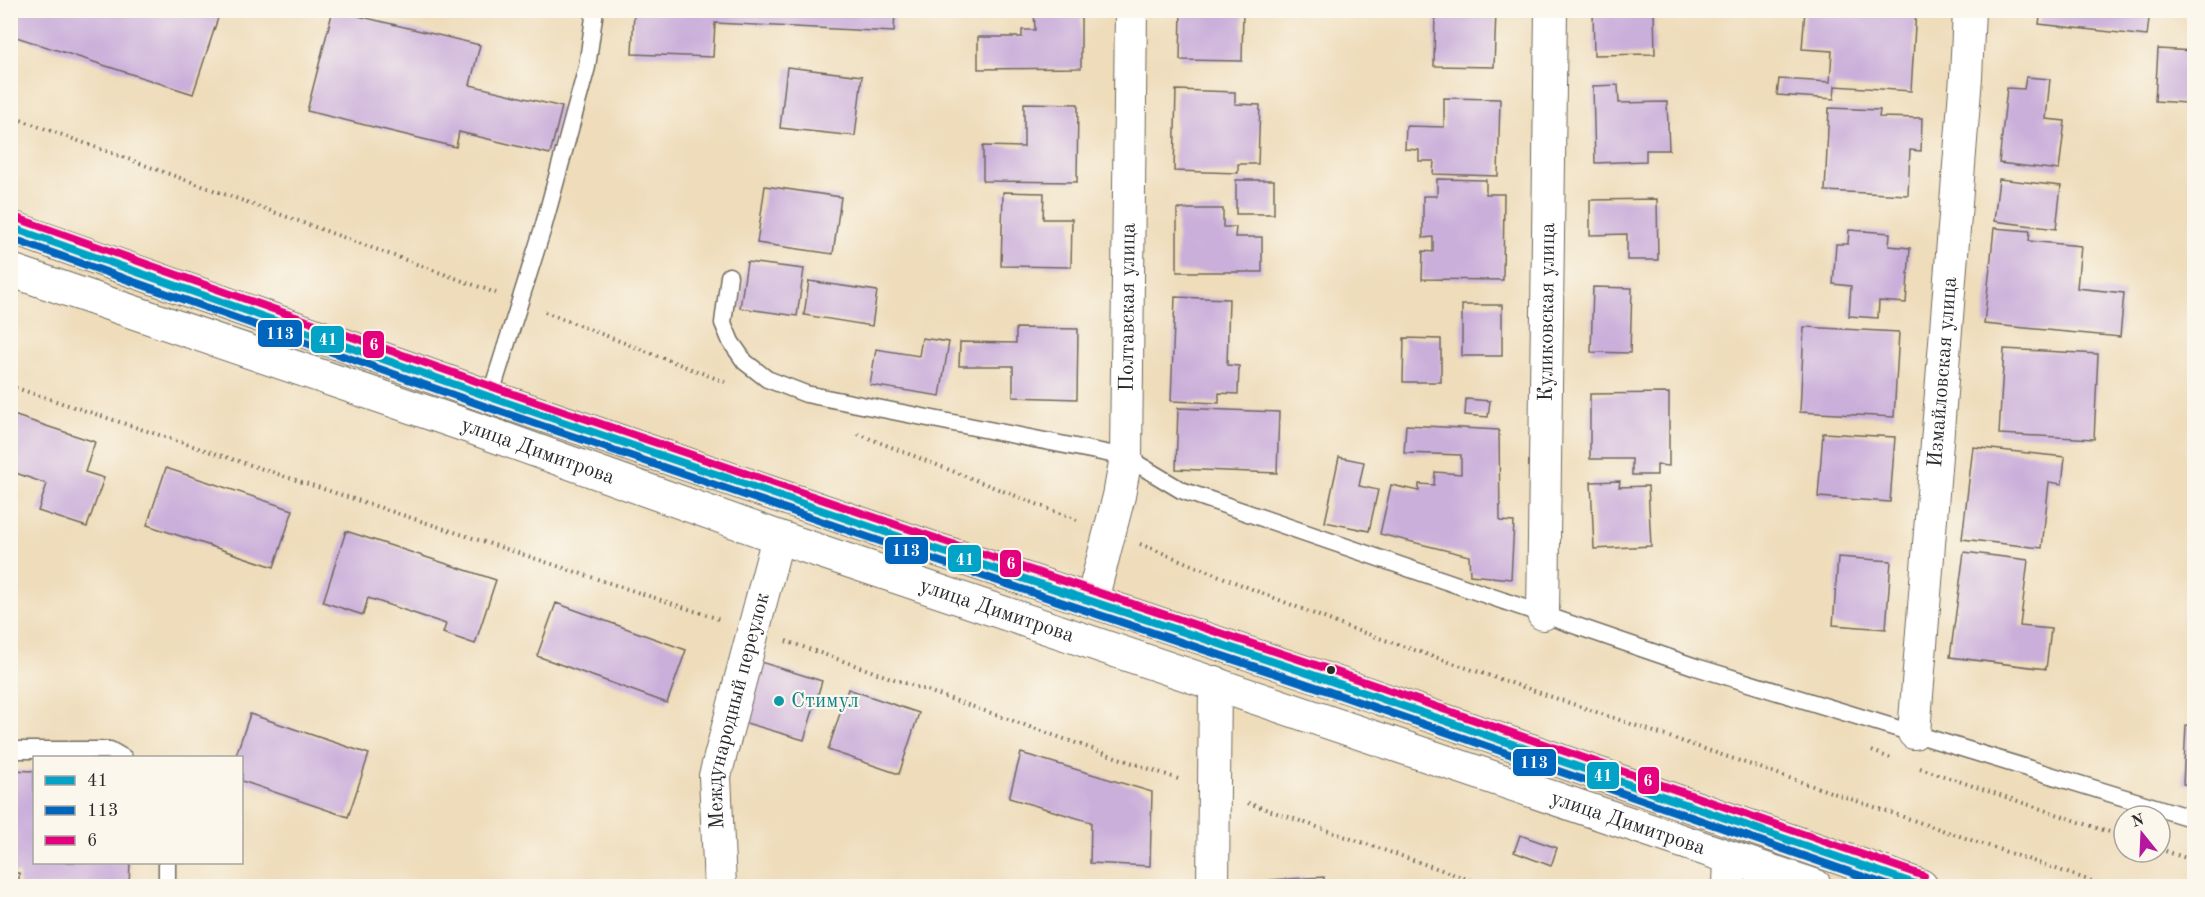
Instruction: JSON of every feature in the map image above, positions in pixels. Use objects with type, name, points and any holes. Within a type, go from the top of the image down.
[{"type":"main road","name":"улица Димитрова","points":[[10,227],[490,397],[1548,755],[1714,816],[1921,886]]},
{"type":"main road","name":"улица Димитрова","points":[[10,270],[476,429],[778,537],[1215,682],[1730,872],[1815,886]]},
{"type":"street","name":"Полтавская улица","points":[[1092,600],[1126,457],[1131,10]]},
{"type":"street","name":"Куликовская улица","points":[[1543,614],[1551,10]]},
{"type":"street","name":"Измайловская улица","points":[[1914,734],[1966,77],[1969,10]]},
{"type":"street","name":"Международный переулок","points":[[720,886],[715,776],[778,537]]},
{"type":"street","points":[[1213,886],[1215,682]]},
{"type":"lane","points":[[476,429],[490,397],[543,228],[587,67],[594,10]]},
{"type":"lane","points":[[729,276],[723,323],[731,342],[745,362],[767,379],[806,394],[1126,457],[1181,490],[1696,667],[2194,819]]},
{"type":"lane","points":[[10,750],[110,750],[120,756]]},
{"type":"lane","points":[[167,864],[167,886]]},
{"type":"path","points":[[10,116],[520,302],[732,384]]},
{"type":"path","points":[[854,432],[1344,626],[2106,886]]},
{"type":"path","points":[[2172,853],[2194,861]]},
{"type":"building","points":[[10,10],[197,10],[218,18],[193,94],[10,35]]},
{"type":"building","points":[[333,10],[480,45],[470,85],[562,107],[550,154],[459,132],[456,147],[307,111]]},
{"type":"building","points":[[634,10],[895,10],[894,32],[715,23],[713,57],[632,54]]},
{"type":"building","points":[[1034,10],[1081,10],[1081,68],[978,69],[978,37],[1022,37],[1022,30],[1035,30]]},
{"type":"building","points":[[1181,10],[1243,10],[1242,61],[1180,60]]},
{"type":"building","points":[[1435,10],[1496,10],[1494,67],[1434,66]]},
{"type":"building","points":[[1593,10],[1654,10],[1655,54],[1594,55]]},
{"type":"building","points":[[1805,10],[1871,13],[1872,10],[1916,10],[1911,91],[1835,86],[1834,99],[1777,95],[1779,79],[1830,82],[1832,51],[1802,49]]},
{"type":"building","points":[[2013,10],[2150,10],[2147,36],[2039,24],[2040,17],[2013,14]]},
{"type":"building","points":[[2158,49],[2194,51],[2194,90],[2187,90],[2186,103],[2155,101]]},
{"type":"building","points":[[787,67],[862,76],[855,136],[780,128]]},
{"type":"building","points":[[2026,77],[2050,79],[2046,119],[2065,121],[2059,170],[1999,163],[2007,88],[2024,89]]},
{"type":"building","points":[[1618,85],[1619,103],[1667,102],[1669,150],[1646,150],[1646,161],[1595,163],[1593,86]]},
{"type":"building","points":[[1176,90],[1235,92],[1235,104],[1260,105],[1258,164],[1238,164],[1238,173],[1174,171]]},
{"type":"building","points":[[1444,98],[1500,99],[1498,176],[1433,174],[1434,161],[1419,161],[1419,150],[1405,149],[1406,126],[1444,127]]},
{"type":"building","points":[[1024,103],[1078,104],[1077,182],[983,181],[983,146],[1024,147]]},
{"type":"building","points":[[1829,108],[1880,110],[1879,117],[1922,118],[1921,151],[1910,150],[1908,195],[1825,191]]},
{"type":"building","points":[[1437,179],[1486,180],[1486,194],[1504,194],[1503,280],[1422,279],[1423,251],[1433,252],[1433,237],[1423,238],[1423,196],[1437,196]]},
{"type":"building","points":[[1999,179],[2061,186],[2056,229],[1994,221]]},
{"type":"building","points":[[1236,180],[1274,180],[1274,214],[1236,214]]},
{"type":"building","points":[[765,186],[841,197],[833,254],[757,243]]},
{"type":"building","points":[[1003,192],[1044,193],[1043,219],[1072,219],[1071,267],[1001,266]]},
{"type":"building","points":[[1657,199],[1658,260],[1627,260],[1627,234],[1590,235],[1590,200]]},
{"type":"building","points":[[1177,209],[1223,209],[1223,227],[1236,227],[1235,237],[1262,237],[1262,272],[1177,272]]},
{"type":"building","points":[[1994,228],[2030,231],[2029,241],[2081,246],[2077,288],[2124,293],[2120,337],[1984,324]]},
{"type":"building","points":[[1849,230],[1890,233],[1889,246],[1910,248],[1906,303],[1879,301],[1878,318],[1849,316],[1851,286],[1833,284],[1836,244],[1848,244]]},
{"type":"building","points":[[747,262],[804,269],[797,316],[740,308]]},
{"type":"building","points":[[809,281],[877,291],[872,326],[804,315]]},
{"type":"building","points":[[1593,287],[1632,288],[1630,353],[1591,352]]},
{"type":"building","points":[[1175,297],[1229,299],[1227,365],[1239,366],[1238,394],[1219,393],[1219,403],[1171,401]]},
{"type":"building","points":[[1462,305],[1502,305],[1502,356],[1462,356]]},
{"type":"building","points":[[1804,327],[1899,332],[1894,417],[1800,412]]},
{"type":"building","points":[[1016,328],[1078,329],[1077,399],[1013,397],[1013,366],[959,366],[960,342],[1016,343]]},
{"type":"building","points":[[922,338],[949,342],[940,396],[870,385],[876,349],[919,356]]},
{"type":"building","points":[[1404,338],[1441,339],[1441,382],[1403,382]]},
{"type":"building","points":[[2004,349],[2098,354],[2094,439],[1999,434]]},
{"type":"building","points":[[1669,393],[1669,466],[1657,465],[1657,475],[1632,475],[1632,459],[1590,459],[1590,394]]},
{"type":"building","points":[[1466,399],[1490,401],[1488,417],[1465,415]]},
{"type":"building","points":[[1178,408],[1279,412],[1277,473],[1176,469]]},
{"type":"building","points":[[10,414],[95,442],[85,472],[104,478],[87,527],[38,511],[47,484],[10,471]]},
{"type":"building","points":[[1406,425],[1499,430],[1500,521],[1514,522],[1511,579],[1470,575],[1469,556],[1380,534],[1391,485],[1419,491],[1419,484],[1434,485],[1435,472],[1461,474],[1461,455],[1404,453]]},
{"type":"building","points":[[1823,433],[1895,437],[1890,502],[1818,497]]},
{"type":"building","points":[[1973,447],[2065,457],[2062,484],[2049,482],[2042,548],[1962,539]]},
{"type":"building","points":[[1339,457],[1364,462],[1359,486],[1378,490],[1369,531],[1325,522]]},
{"type":"building","points":[[166,468],[293,510],[274,567],[147,525]]},
{"type":"building","points":[[1620,481],[1619,487],[1648,486],[1651,546],[1594,549],[1591,482]]},
{"type":"building","points":[[346,531],[496,580],[475,644],[443,633],[446,624],[368,598],[363,615],[323,602]]},
{"type":"building","points":[[1964,552],[2028,560],[2020,626],[2051,629],[2046,669],[1950,657]]},
{"type":"building","points":[[1838,557],[1891,561],[1886,629],[1833,625]]},
{"type":"building","points":[[556,603],[686,650],[667,703],[537,656]]},
{"type":"building","name":"Стимул","points":[[754,660],[822,681],[804,740],[736,720]]},
{"type":"building","points":[[848,689],[919,713],[899,774],[828,750]]},
{"type":"building","points":[[250,714],[369,754],[348,817],[243,781],[243,756],[236,756]]},
{"type":"building","points":[[2186,725],[2194,726],[2194,785],[2183,784]]},
{"type":"building","points":[[1021,753],[1152,792],[1150,866],[1090,863],[1091,822],[1009,798]]},
{"type":"building","points":[[10,770],[33,771],[33,864],[130,864],[129,886],[19,886],[19,873],[10,873]]},
{"type":"building","points":[[1520,835],[1557,848],[1551,866],[1514,852]]},
{"type":"building","points":[[1324,877],[1324,886],[1270,886],[1270,880]]},
{"type":"transit line","name":"6","points":[[14,217],[493,387],[1325,668],[1924,876]]},
{"type":"transit line","name":"41","points":[[10,227],[490,397],[1322,678],[1921,886]]},
{"type":"transit line","name":"113","points":[[10,238],[487,407],[1319,688],[1890,886]]},
{"type":"place","name":"Стимул","points":[[779,701]]}]
